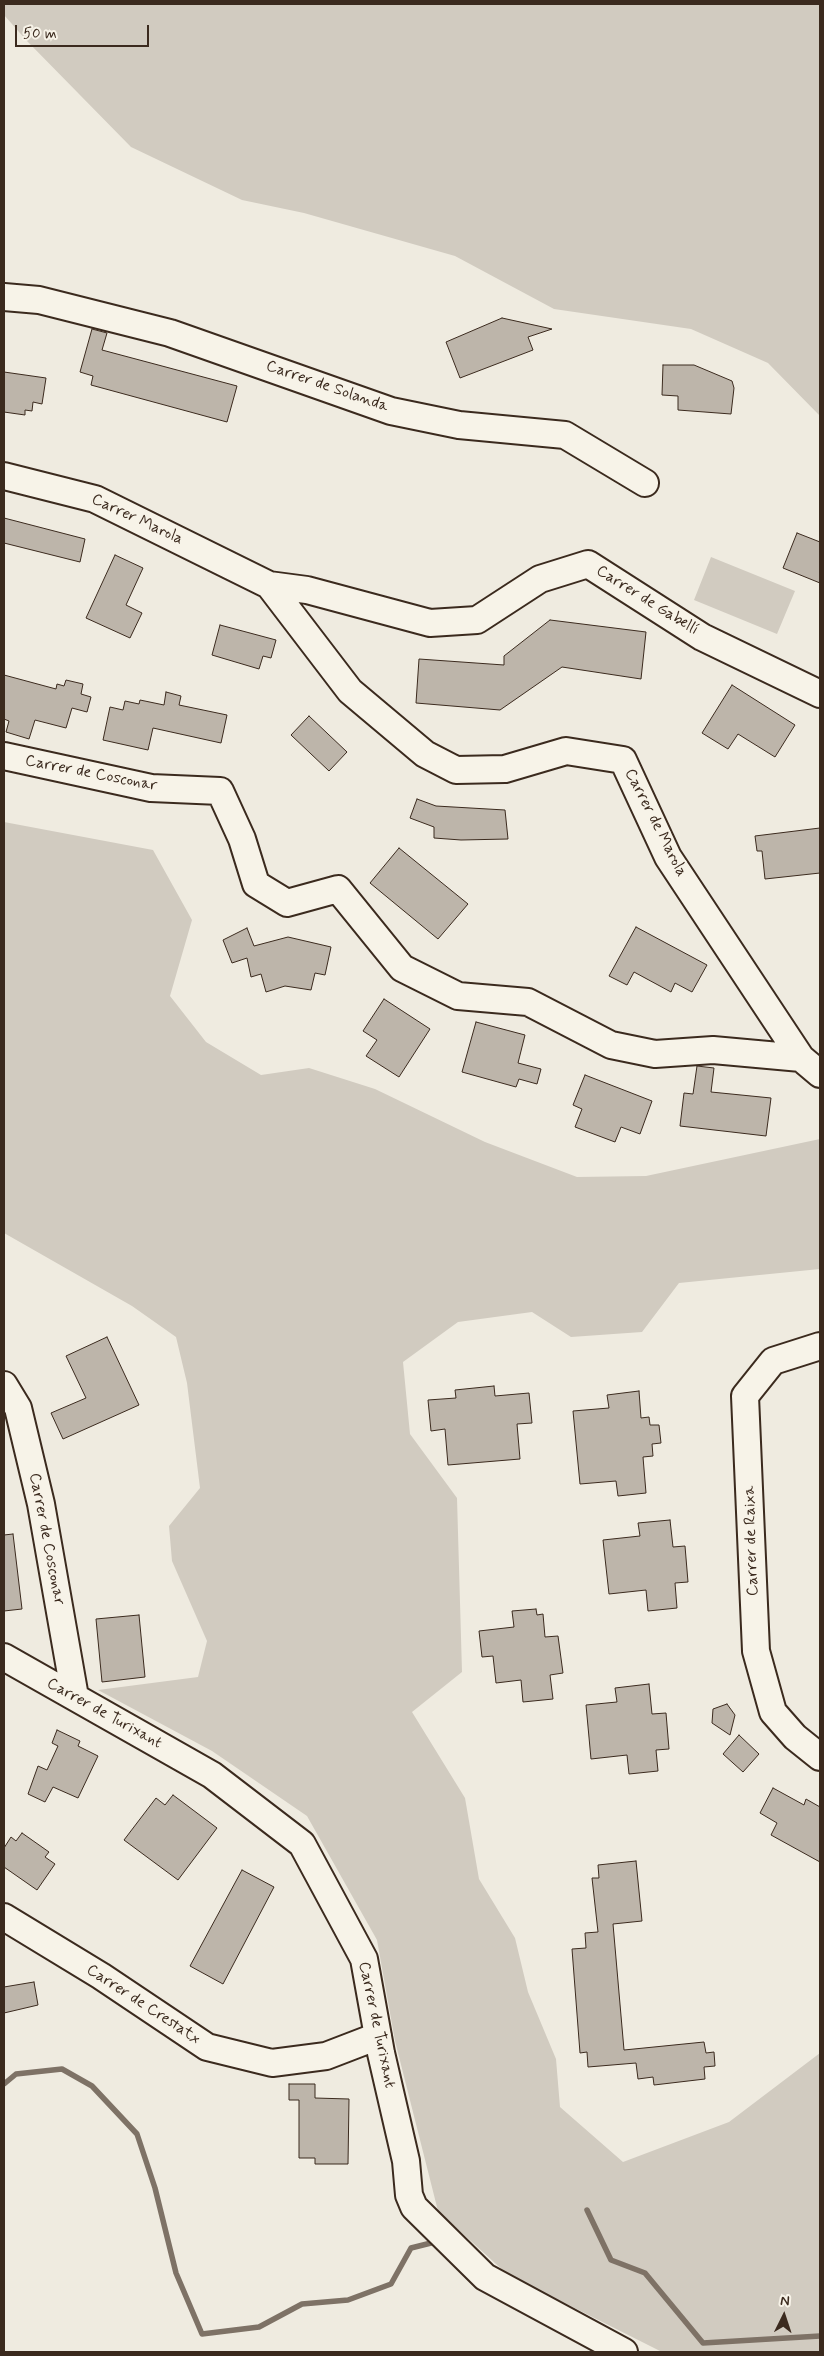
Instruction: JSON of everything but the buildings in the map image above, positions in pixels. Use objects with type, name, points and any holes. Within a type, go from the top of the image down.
[{"type":"street","name":"Carrer de Solanda","points":[[4,297],[39,300],[170,334],[391,411],[459,425],[565,434],[645,483]]},
{"type":"street","name":"Carrer Marola","points":[[4,476],[95,499],[211,555]]},
{"type":"street","name":"Carrer de Marola","points":[[211,555],[269,585],[350,691],[424,754],[456,770],[505,769],[566,751],[623,760],[668,857],[810,1066]]},
{"type":"street","name":"Carrer de Gabellí","points":[[269,585],[307,590],[430,624],[477,620],[540,579],[588,564],[702,637],[820,694]]},
{"type":"street","name":"Carrer de Cosconar","points":[[4,756],[151,788],[220,791],[242,839],[256,884],[287,903],[338,889],[402,968],[458,996],[528,1002],[611,1045],[655,1054],[713,1050],[810,1066]]},
{"type":"street","name":"Carrer de Raixa","points":[[820,1346],[772,1361],[745,1396],[756,1651],[772,1712],[795,1737],[820,1757]]},
{"type":"street","name":"Carrer de Cosconar","points":[[4,1385],[18,1408],[41,1504],[75,1697]]},
{"type":"street","name":"Carrer de Turixant","points":[[4,1657],[212,1775],[302,1844],[364,1959],[378,2036],[406,2161],[409,2195],[414,2207],[485,2277],[616,2350]]},
{"type":"street","name":"Carrer de Crestatx","points":[[4,1917],[100,1976],[207,2047],[272,2063],[326,2056],[378,2036]]},
{"type":"shaded area","points":[[4,4],[820,4],[820,416],[768,363],[691,329],[554,309],[455,256],[304,213],[242,200],[131,147],[27,41],[4,15]]},
{"type":"shaded area","points":[[711,557],[795,591],[777,634],[694,600]]},
{"type":"shaded area","points":[[4,822],[153,850],[192,920],[170,996],[206,1042],[261,1075],[309,1068],[375,1089],[485,1142],[577,1177],[646,1176],[820,1139],[820,1269],[679,1283],[642,1332],[571,1337],[532,1312],[458,1322],[403,1362],[410,1434],[457,1498],[462,1672],[412,1712],[465,1798],[479,1879],[515,1938],[528,1992],[556,2059],[560,2107],[623,2162],[729,2122],[820,2053],[820,2352],[662,2352],[507,2274],[438,2211],[395,2041],[377,1940],[307,1816],[212,1751],[98,1690],[198,1677],[207,1641],[172,1561],[169,1526],[200,1488],[187,1383],[176,1337],[132,1306],[4,1233]]},
{"type":"waterway","points":[[4,2084],[16,2074],[62,2069],[92,2086],[137,2134],[155,2188],[176,2273],[202,2334],[259,2327],[302,2304],[348,2300],[391,2284],[411,2248],[431,2243]]},
{"type":"waterway","points":[[587,2210],[611,2260],[645,2273],[703,2343],[820,2336]]}]
